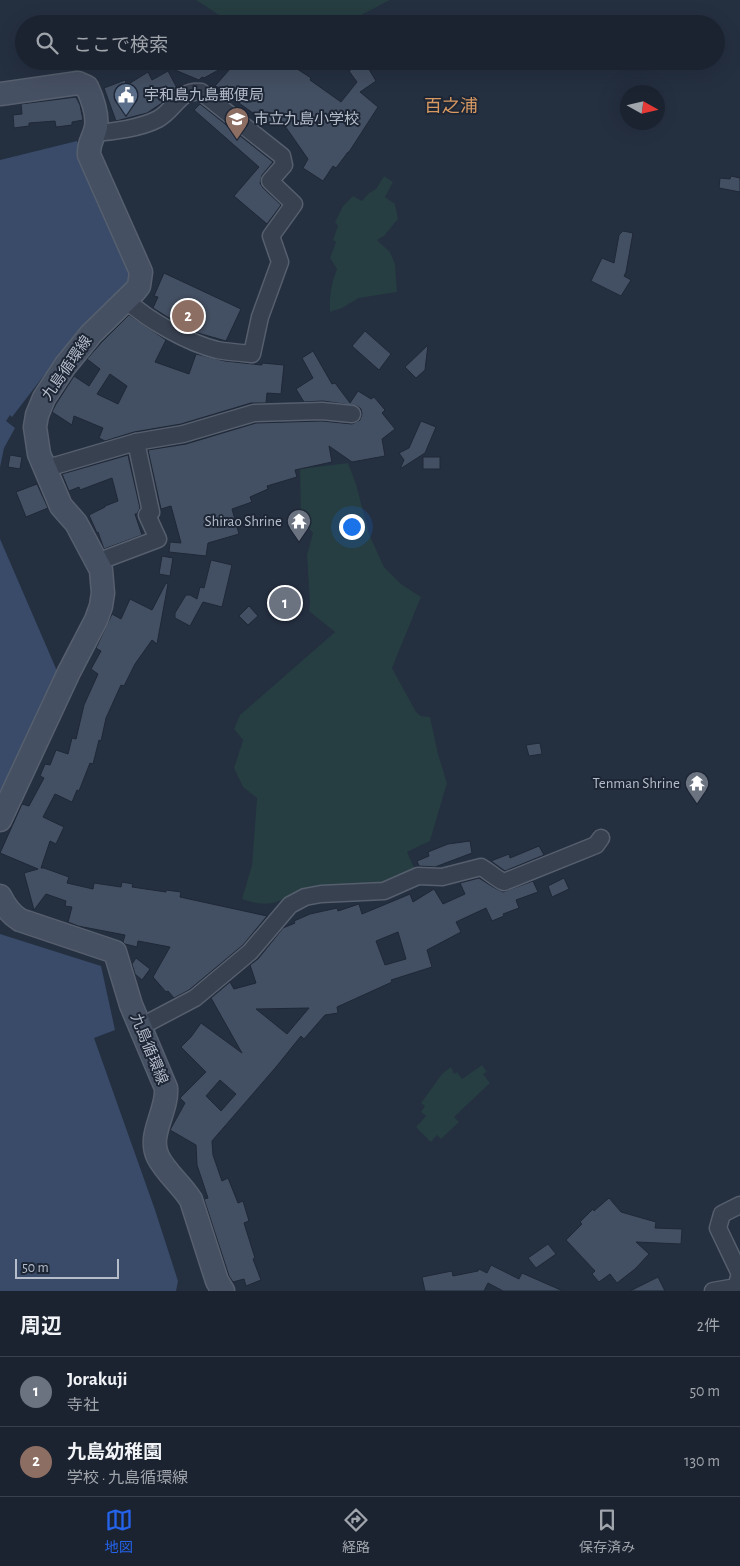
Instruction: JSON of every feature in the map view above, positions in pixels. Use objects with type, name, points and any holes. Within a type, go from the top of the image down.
[{"type":"main road","name":"九島循環線","points":[[0,94],[78,83],[84,84],[87,87],[96,119],[94,133],[88,146],[89,155],[141,272],[139,286],[91,334],[65,366],[44,398],[37,415],[35,427],[38,454],[61,506],[76,523],[101,570],[103,593],[96,620],[68,672],[0,820]]},
{"type":"main road","name":"九島循環線","points":[[0,896],[12,916],[20,920],[115,952],[131,1005],[166,1088],[165,1102],[154,1140],[155,1148],[162,1163],[186,1191],[191,1200],[222,1291]]},
{"type":"street","points":[[94,133],[113,132],[152,122],[160,118],[186,93],[193,90],[201,92],[282,156],[284,165],[270,181],[294,204],[271,236],[280,262],[260,318],[252,354],[217,350],[198,343],[141,313],[126,300]]},
{"type":"street","points":[[44,469],[136,442],[183,434],[254,413],[322,410],[352,414]]},
{"type":"street","points":[[97,562],[158,539],[147,515],[151,512],[136,442]]},
{"type":"street","points":[[140,1027],[195,998],[250,952],[290,905],[305,897],[321,894],[384,891],[418,876],[442,877],[481,867],[504,882],[596,845],[601,838]]},
{"type":"street","points":[[713,1291],[736,1287],[740,1274],[718,1228],[722,1214],[740,1206]]},
{"type":"green space","points":[[196,0],[390,0],[361,15],[219,15]]},
{"type":"green space","points":[[384,176],[393,182],[385,197],[395,204],[398,219],[384,236],[377,240],[390,252],[395,264],[397,292],[359,298],[342,308],[330,312],[331,290],[337,269],[330,258],[336,242],[333,240],[338,226],[335,222],[343,206],[353,196],[362,201],[369,193],[376,189]]},
{"type":"green space","points":[[348,463],[356,484],[369,534],[384,567],[401,584],[421,597],[392,668],[416,712],[421,716],[430,717],[447,783],[430,841],[407,852],[418,876],[407,881],[286,898],[264,904],[254,902],[242,899],[252,865],[257,798],[243,787],[234,768],[243,740],[234,729],[240,715],[335,632],[309,611],[307,555],[313,533],[301,519],[300,469]]},
{"type":"green space","points":[[482,1065],[487,1072],[483,1074],[490,1083],[454,1117],[459,1122],[441,1139],[437,1135],[431,1142],[416,1127],[426,1116],[421,1112],[425,1106],[421,1103],[442,1074],[451,1067],[454,1074],[457,1072],[462,1079]]},
{"type":"water","points":[[77,141],[136,269],[133,283],[70,351],[65,348],[12,417],[10,415],[6,421],[15,428],[4,448],[0,467],[0,160]]},
{"type":"water","points":[[0,539],[57,671],[0,803]]},
{"type":"water","points":[[0,934],[101,966],[115,1030],[94,1038],[155,1210],[178,1281],[176,1291],[0,1291]]},
{"type":"building","points":[[175,70],[219,70],[199,80]]},
{"type":"building","points":[[229,70],[299,70],[341,102],[357,82],[349,71],[369,70],[376,81],[360,92],[378,107],[349,152],[336,168],[333,166],[323,181],[303,168],[308,159],[278,116],[271,126],[239,103],[243,98],[215,86]]},
{"type":"building","points":[[168,71],[177,88],[162,103],[147,113],[116,121],[104,88],[125,80],[127,85],[148,72],[152,80]]},
{"type":"building","points":[[76,97],[83,120],[72,122],[72,125],[56,127],[55,121],[29,123],[29,126],[14,128],[13,115],[22,114],[21,104]]},
{"type":"building","points":[[200,104],[273,162],[262,175],[260,183],[281,205],[267,224],[234,196],[259,167],[194,110]]},
{"type":"building","points":[[731,176],[740,178],[740,192],[719,188],[720,178],[730,179]]},
{"type":"building","points":[[623,231],[633,233],[624,276],[631,280],[621,296],[591,281],[602,258],[614,263],[619,235]]},
{"type":"building","points":[[164,273],[241,309],[226,341],[198,333],[153,308],[158,297],[154,296]]},
{"type":"building","points":[[129,315],[166,340],[155,362],[189,374],[196,354],[225,361],[284,365],[281,394],[267,393],[266,403],[251,403],[181,424],[134,432],[105,441],[99,438],[103,428],[74,416],[72,425],[52,412],[74,376],[89,386],[100,369],[87,359]],"holes":[[[110,374],[127,386],[118,404],[97,394]]]},
{"type":"building","points":[[365,331],[391,354],[379,370],[352,346]]},
{"type":"building","points":[[428,345],[425,370],[416,378],[405,367]]},
{"type":"building","points":[[313,351],[332,384],[335,383],[350,403],[358,391],[371,399],[374,397],[385,410],[382,413],[395,429],[382,439],[385,456],[352,462],[329,446],[332,462],[295,470],[297,477],[267,486],[268,489],[250,497],[252,502],[232,509],[239,534],[208,543],[206,556],[169,552],[170,542],[181,543],[171,506],[161,509],[148,450],[186,444],[256,423],[322,421],[352,424],[360,420],[361,409],[357,406],[323,401],[304,402],[296,389],[313,378],[302,358]]},
{"type":"building","points":[[421,421],[436,427],[425,453],[400,469],[404,460],[399,453],[409,448]]},
{"type":"building","points":[[10,455],[22,457],[20,469],[8,467]]},
{"type":"building","points":[[128,455],[140,508],[137,514],[135,514],[142,535],[104,549],[89,515],[118,501],[112,478],[80,490],[79,487],[69,491],[62,474]]},
{"type":"building","points":[[423,457],[440,457],[440,469],[423,469]]},
{"type":"building","points":[[37,484],[48,508],[26,517],[16,492]]},
{"type":"building","points":[[162,556],[173,558],[170,576],[159,574]]},
{"type":"building","points":[[211,560],[232,565],[222,607],[203,602],[190,626],[175,618],[175,613],[186,595],[197,599],[200,587],[204,588]]},
{"type":"building","points":[[166,583],[168,584],[157,644],[152,640],[135,664],[124,686],[121,685],[106,718],[93,764],[90,763],[79,791],[77,790],[72,802],[55,794],[43,817],[64,827],[56,844],[50,841],[41,868],[69,877],[67,883],[93,889],[94,883],[121,887],[122,882],[133,884],[132,887],[166,892],[166,890],[181,892],[180,897],[267,916],[243,945],[189,990],[174,998],[153,977],[170,947],[138,941],[137,947],[123,942],[125,935],[78,926],[68,922],[72,907],[65,906],[66,901],[46,894],[34,910],[24,873],[38,869],[0,853],[22,804],[29,806],[44,778],[40,776],[45,764],[50,765],[56,750],[68,754],[72,738],[76,739],[84,705],[98,674],[91,669],[101,651],[96,648],[112,614],[121,619],[130,599],[152,610]]},
{"type":"building","points":[[283,593],[300,599],[292,618],[276,612]]},
{"type":"building","points":[[249,606],[258,616],[248,625],[239,616]]},
{"type":"building","points":[[540,743],[542,754],[529,756],[526,745]]},
{"type":"building","points":[[470,841],[472,853],[435,867],[419,866],[417,861],[429,856],[428,852],[448,844]]},
{"type":"building","points":[[539,846],[544,855],[505,871],[491,861],[509,854],[510,858]]},
{"type":"building","points":[[479,878],[503,892],[533,881],[538,892],[516,900],[519,908],[503,914],[504,916],[492,921],[486,908],[456,922],[461,932],[427,950],[432,967],[391,980],[392,982],[337,1007],[338,1013],[325,1015],[304,1039],[301,1036],[212,1141],[213,1155],[222,1181],[228,1178],[238,1203],[243,1201],[249,1221],[244,1223],[255,1258],[253,1259],[261,1280],[246,1286],[244,1279],[233,1282],[229,1276],[204,1199],[208,1198],[197,1165],[196,1145],[170,1130],[185,1103],[180,1098],[206,1072],[181,1047],[201,1023],[242,1053],[211,998],[230,982],[234,989],[256,983],[250,965],[258,959],[283,928],[295,923],[294,921],[310,914],[337,908],[338,911],[359,904],[362,914],[410,894],[413,902],[434,889],[443,904],[465,894],[460,883]],"holes":[[[398,932],[406,959],[385,965],[376,941]],[[309,1008],[287,1034],[256,1009]],[[220,1080],[236,1094],[221,1111],[206,1096]]]},
{"type":"building","points":[[564,878],[569,889],[552,897],[548,886]]},
{"type":"building","points":[[136,958],[150,969],[142,980],[135,974],[132,964]]},
{"type":"building","points":[[609,1198],[621,1212],[656,1222],[655,1228],[682,1229],[681,1244],[636,1242],[649,1254],[635,1269],[617,1283],[610,1274],[599,1282],[592,1274],[595,1271],[566,1240],[582,1224],[580,1222],[593,1209],[594,1211]]},
{"type":"building","points":[[548,1244],[556,1254],[536,1268],[528,1258]]},
{"type":"building","points":[[491,1265],[519,1279],[522,1273],[563,1291],[503,1291],[488,1283],[484,1291],[425,1291],[422,1277],[452,1271],[453,1276],[478,1271],[479,1269],[487,1273]]},
{"type":"building","points":[[658,1277],[665,1291],[630,1291]]},
{"type":"place","name":"宇和島九島郵便局","points":[[126,116]]},
{"type":"place","name":"市立九島小学校","points":[[237,140]]},
{"type":"place","name":"九島幼稚園","points":[[188,316]]},
{"type":"place","name":"Shirao Shrine","points":[[299,542]]},
{"type":"place","name":"Jorakuji","points":[[285,603]]},
{"type":"place","name":"Tenman Shrine","points":[[697,804]]},
{"type":"district","name":"百之浦","points":[[451,107]]}]
